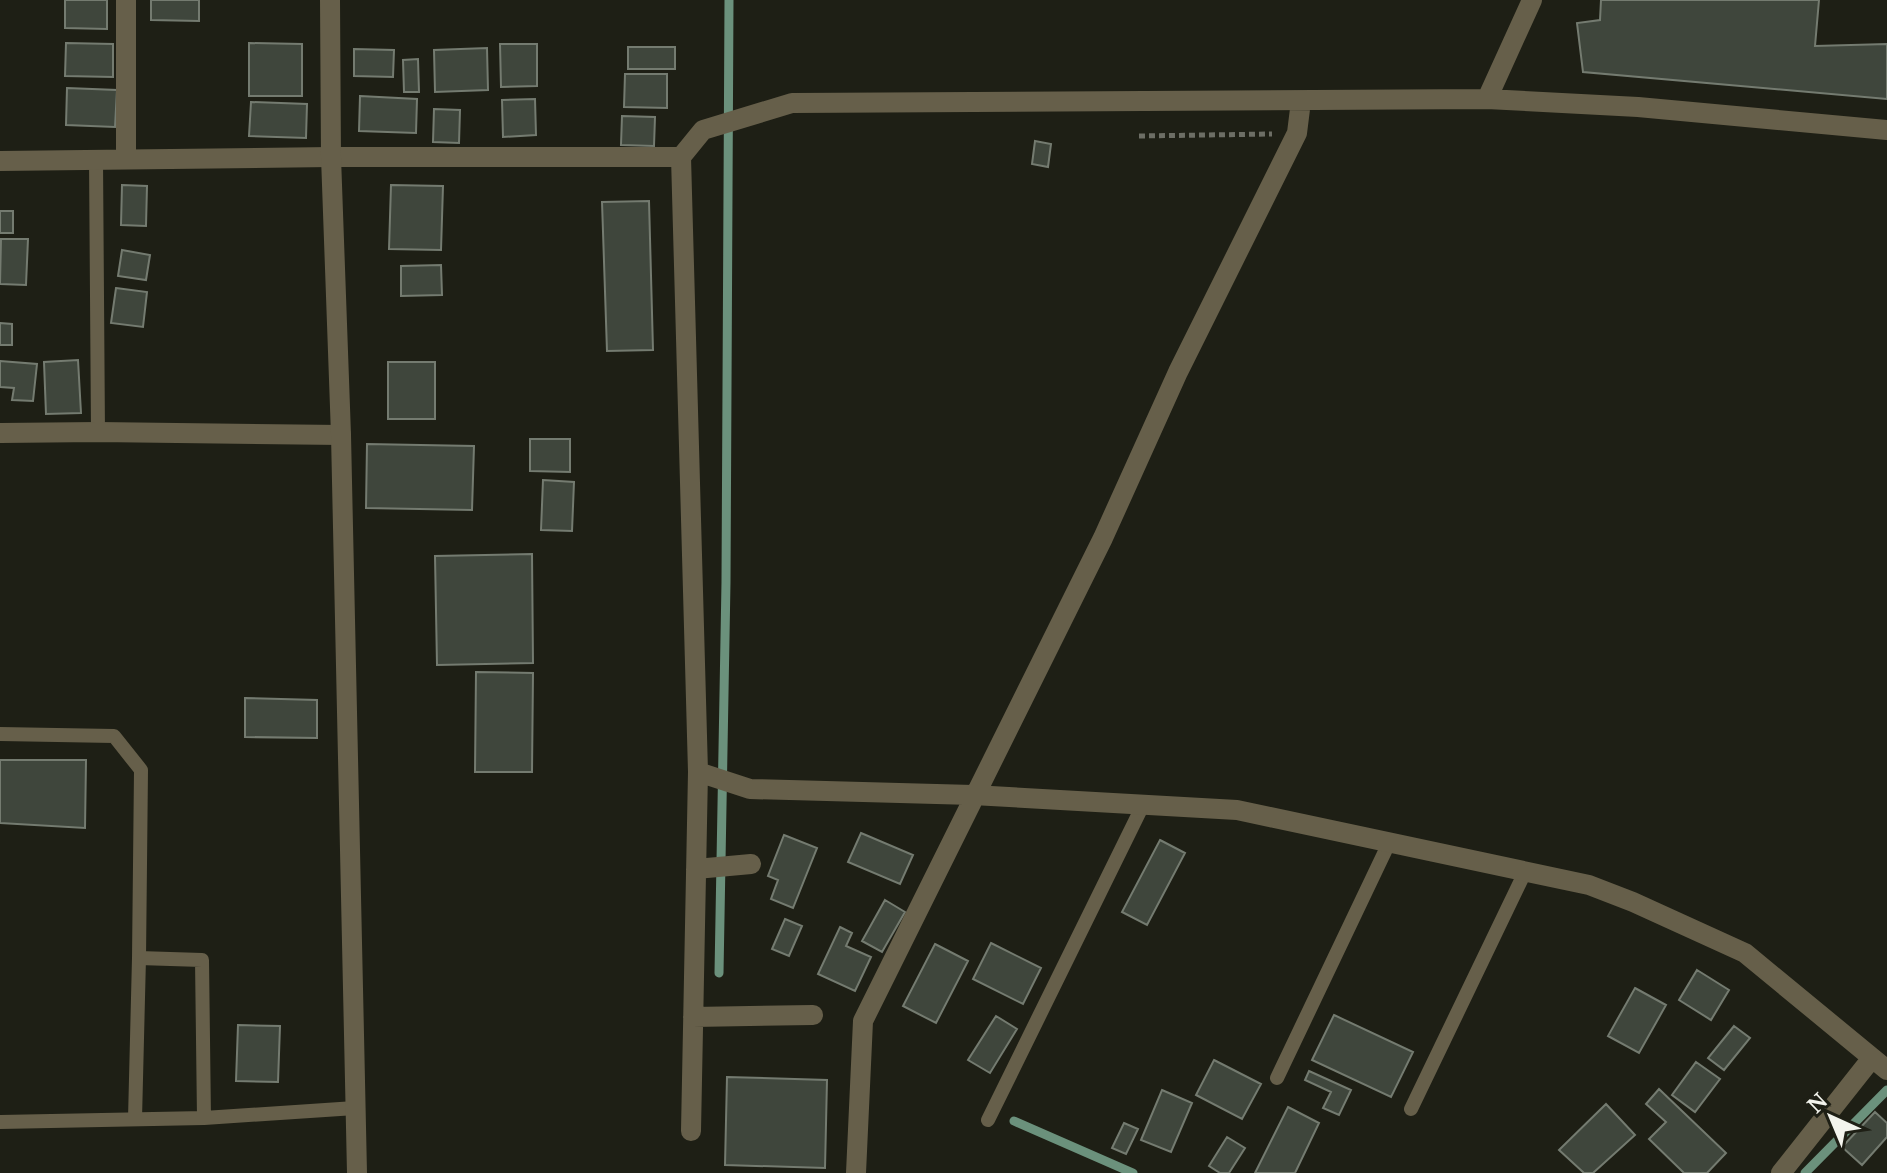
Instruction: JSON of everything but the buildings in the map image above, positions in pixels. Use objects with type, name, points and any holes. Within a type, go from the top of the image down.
[{"type":"street","points":[[126,0],[126,159]]},
{"type":"street","points":[[330,0],[331,157],[341,435],[357,1173]]},
{"type":"street","points":[[1487,99],[1532,0]]},
{"type":"street","points":[[691,1131],[698,772],[681,157],[703,130],[792,103],[1487,99],[1638,107],[1887,130]]},
{"type":"street","points":[[856,1173],[863,1021],[1103,538],[1178,372],[1297,133],[1301,101]]},
{"type":"street","points":[[0,161],[681,157]]},
{"type":"street","points":[[0,433],[341,435]]},
{"type":"street","points":[[698,772],[750,789],[973,795],[1237,810],[1604,891],[1745,953],[1879,1064],[1781,1173]]},
{"type":"street","points":[[696,869],[751,864]]},
{"type":"street","points":[[693,1017],[813,1015]]},
{"type":"lane","points":[[96,160],[98,432]]},
{"type":"lane","points":[[0,734],[114,736],[141,770],[135,1119]]},
{"type":"lane","points":[[988,1120],[1143,805]]},
{"type":"lane","points":[[1277,1078],[1389,843]]},
{"type":"lane","points":[[1411,1109],[1525,872]]},
{"type":"lane","points":[[139,958],[202,960],[204,1118]]},
{"type":"lane","points":[[0,1122],[204,1118],[355,1108]]},
{"type":"path","points":[[1139,136],[1297,133]]},
{"type":"waterway","points":[[719,973],[726,582],[729,0]]},
{"type":"waterway","points":[[1805,1173],[1887,1090]]},
{"type":"waterway","points":[[1014,1121],[1133,1173]]}]
